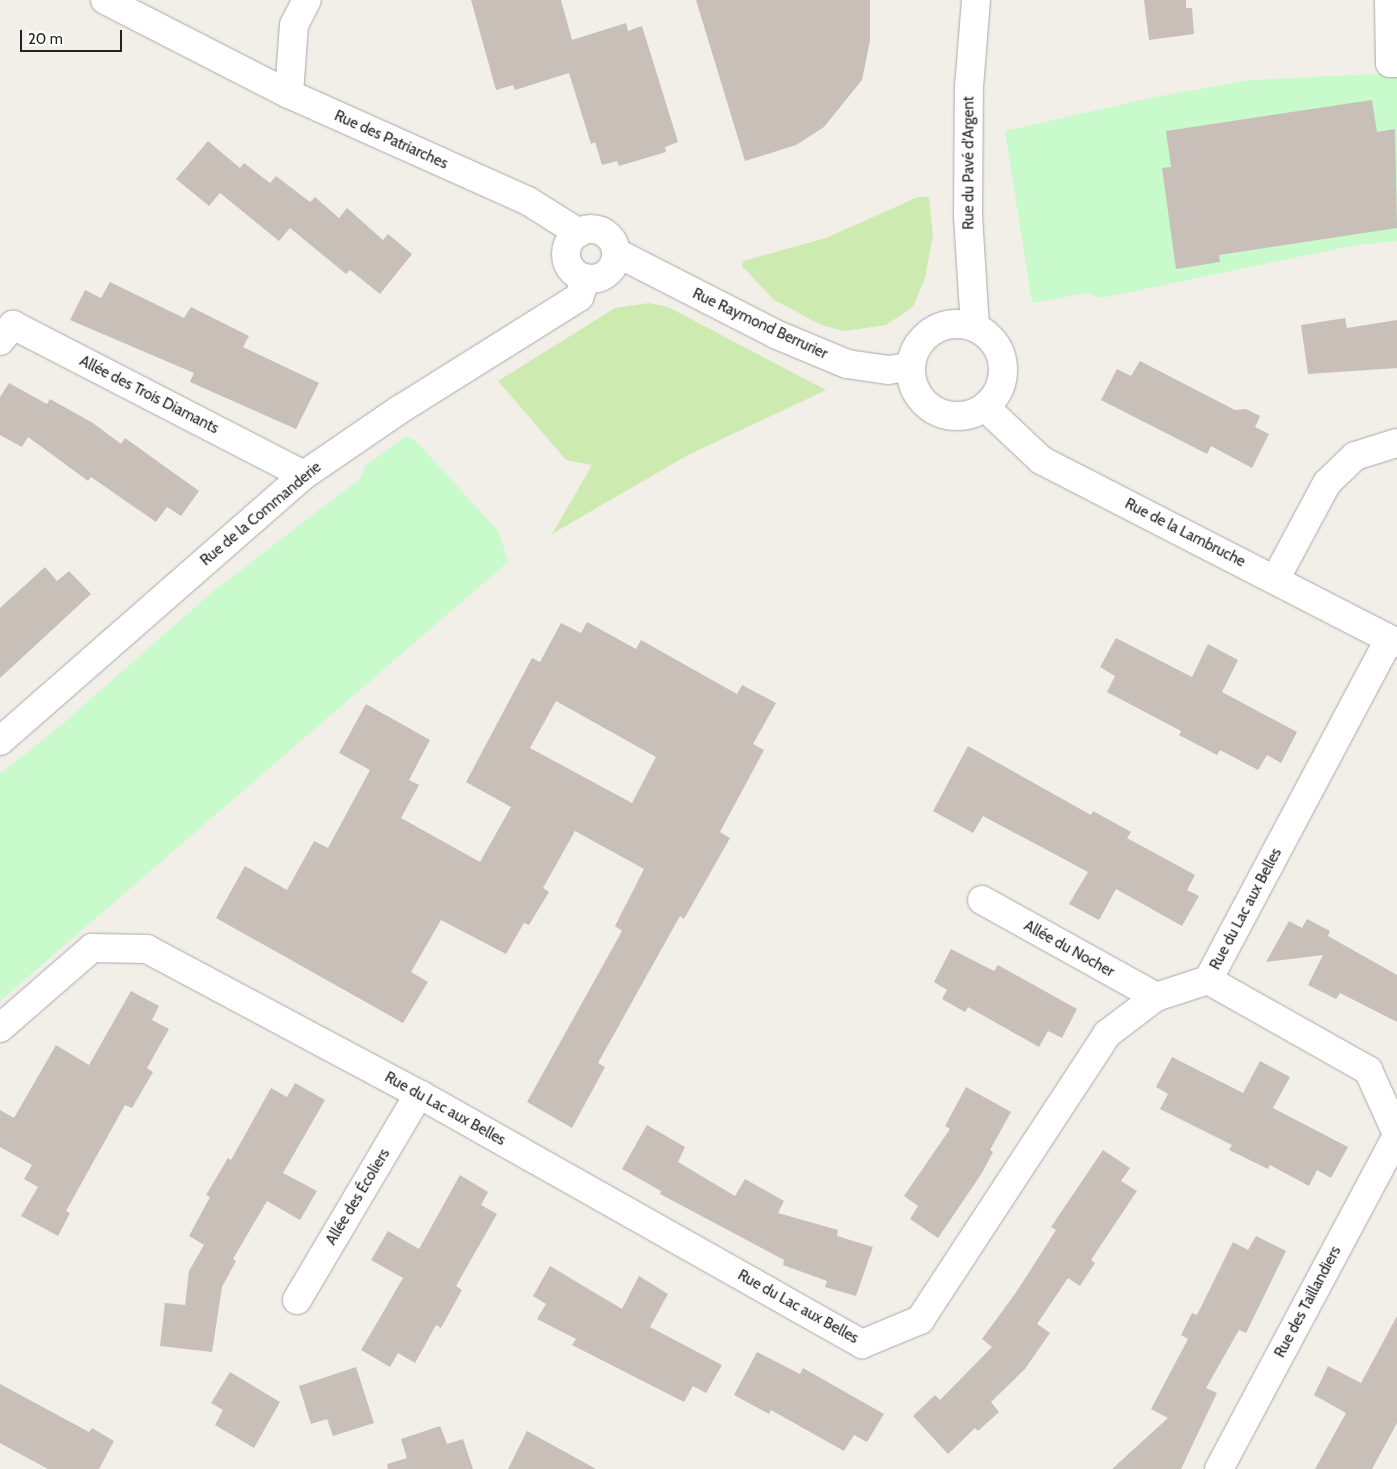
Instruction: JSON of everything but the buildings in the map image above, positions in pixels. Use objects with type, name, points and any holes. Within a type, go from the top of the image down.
[{"type":"street","points":[[104,0],[289,94],[294,25],[307,0]]},
{"type":"street","name":"Rue du Pavé d'Argent","points":[[975,327],[968,208],[970,45],[976,0]]},
{"type":"street","points":[[1389,0],[1394,63]]},
{"type":"street","name":"Rue des Patriarches","points":[[289,94],[528,201],[578,233]]},
{"type":"street","points":[[586,229],[603,232],[613,242],[616,253],[607,273],[601,277],[586,278],[572,270],[566,254],[572,238],[586,229]]},
{"type":"street","name":"Rue Raymond Berrurier","points":[[616,253],[774,334],[847,364],[888,370],[910,367]]},
{"type":"street","name":"Rue de la Commanderie","points":[[0,741],[304,475],[408,405],[578,297],[586,278]]},
{"type":"street","points":[[960,324],[975,327],[989,336],[998,348],[1003,364],[1002,381],[996,396],[985,407],[972,415],[957,417],[928,407],[911,383],[910,367],[913,353],[932,330],[960,324]]},
{"type":"street","name":"Allée des Trois Diamants","points":[[0,342],[13,326],[304,475]]},
{"type":"street","name":"Rue de la Lambruche","points":[[985,407],[1041,460],[1276,578],[1393,641]]},
{"type":"street","points":[[1276,578],[1327,483],[1355,456],[1397,443]]},
{"type":"street","name":"Rue du Lac aux Belles","points":[[0,1028],[92,948],[147,949],[419,1094],[862,1344],[920,1320],[1107,1034],[1156,998],[1208,980],[1393,641]]},
{"type":"street","name":"Allée du Nocher","points":[[982,900],[1156,998]]},
{"type":"street","name":"Rue des Taillandiers","points":[[1208,980],[1368,1070],[1397,1134],[1219,1469]]},
{"type":"street","name":"Allée des Écoliers","points":[[297,1300],[419,1094]]},
{"type":"green space","points":[[1397,73],[1397,241],[1356,245],[1101,298],[1088,293],[1032,303],[1005,131],[1155,97],[1251,80]]},
{"type":"green space","points":[[918,197],[929,197],[933,235],[925,278],[913,307],[886,325],[844,331],[821,325],[774,300],[742,266],[743,261],[826,238]]},
{"type":"green space","points":[[649,303],[668,307],[826,390],[688,455],[552,534],[592,465],[566,460],[498,381],[615,308]]},
{"type":"green space","points":[[406,436],[417,442],[499,532],[508,562],[0,1001],[0,774],[60,726],[211,593],[361,478],[365,466]]}]
